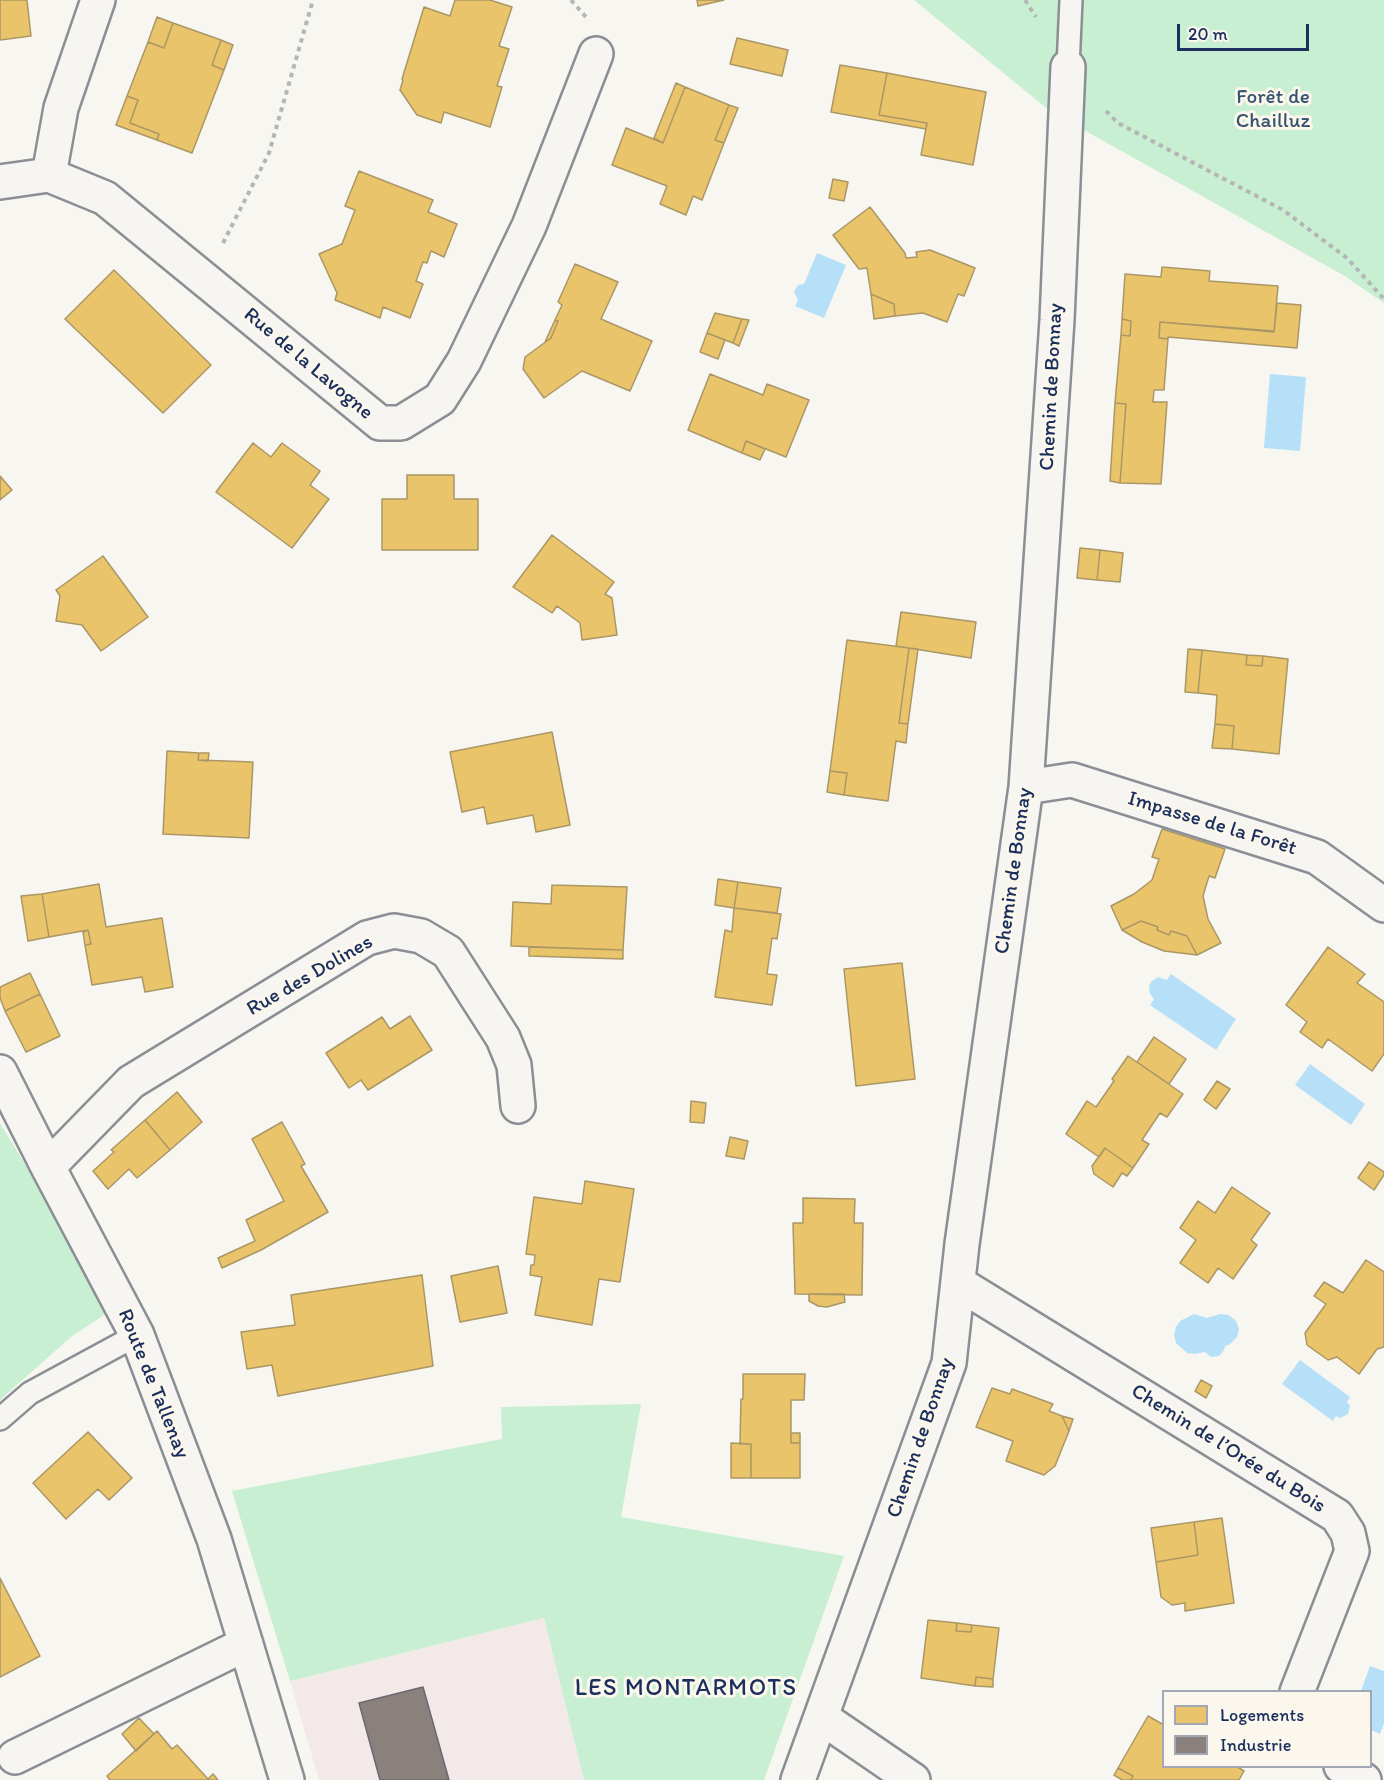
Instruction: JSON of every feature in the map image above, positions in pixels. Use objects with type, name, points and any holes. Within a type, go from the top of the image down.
[{"type":"street","points":[[0,182],[49,175],[61,108],[98,0]]},
{"type":"street","name":"Rue de la Lavogne","points":[[49,175],[105,198],[380,423],[401,423],[440,399],[464,361],[529,226],[596,54]]},
{"type":"street","name":"Chemin de Bonnay","points":[[798,1780],[949,1363],[962,1244],[1026,787],[1056,320],[1068,67]]},
{"type":"street","name":"Impasse de la Forêt","points":[[1026,787],[1072,780],[1317,857],[1384,905]]},
{"type":"street","name":"Rue des Dolines","points":[[48,1167],[132,1082],[367,938],[394,931],[421,936],[448,952],[503,1038],[514,1065],[518,1106]]},
{"type":"street","name":"Route de Tallenay","points":[[0,1072],[138,1335],[214,1539],[287,1780]]},
{"type":"street","name":"Chemin de l’Orée du Bois","points":[[958,1283],[1337,1516],[1348,1533],[1352,1551],[1298,1690]]},
{"type":"street","points":[[15,1757],[246,1644]]},
{"type":"street","points":[[821,1718],[913,1780]]},
{"type":"street","points":[[1343,1768],[1364,1780]]},
{"type":"lane","name":"Chemin de Bonnay","points":[[1068,67],[1071,0]]},
{"type":"lane","points":[[0,1419],[30,1393],[138,1335]]},
{"type":"path","points":[[205,279],[269,153],[313,0]]},
{"type":"path","points":[[1068,67],[1082,87],[1118,123],[1283,210],[1347,258],[1384,299]]},
{"type":"shaded area","points":[[544,1618],[584,1780],[319,1780],[290,1681]]},
{"type":"green space","name":"Forêt de Chailluz","points":[[914,0],[1384,0],[1384,303],[1343,275],[1050,111]]},
{"type":"green space","points":[[0,1123],[113,1309],[71,1337],[0,1400]]},
{"type":"green space","points":[[641,1404],[621,1517],[844,1556],[764,1780],[584,1780],[544,1618],[290,1681],[232,1491],[502,1439],[501,1407]]},
{"type":"water","points":[[817,253],[846,265],[824,318],[795,306],[798,300],[794,292],[798,285],[804,284]]},
{"type":"water","points":[[1270,374],[1306,377],[1300,451],[1264,448]]},
{"type":"water","points":[[1171,974],[1236,1019],[1216,1050],[1150,1005],[1154,999],[1150,994],[1151,982],[1158,977],[1167,980]]},
{"type":"water","points":[[1310,1064],[1365,1104],[1351,1125],[1295,1085]]},
{"type":"water","points":[[1194,1314],[1207,1318],[1220,1314],[1229,1315],[1236,1321],[1239,1329],[1237,1337],[1225,1346],[1219,1356],[1211,1357],[1205,1352],[1187,1353],[1176,1343],[1174,1335],[1176,1327],[1180,1321]]},
{"type":"water","points":[[1300,1360],[1350,1397],[1347,1402],[1350,1406],[1348,1414],[1340,1418],[1336,1416],[1333,1421],[1282,1384]]},
{"type":"water","points":[[1370,1666],[1384,1671],[1384,1723],[1380,1734],[1372,1730],[1372,1690],[1361,1690]]},
{"type":"building: Logements","points":[[0,0],[27,0],[31,36],[0,40]]},
{"type":"building: Logements","points":[[455,0],[490,0],[512,7],[499,46],[509,49],[497,86],[502,87],[490,127],[444,112],[441,123],[417,115],[400,90],[424,7],[450,16]]},
{"type":"building: Logements","points":[[697,0],[724,0],[698,6]]},
{"type":"building: Logements","points":[[157,17],[173,23],[164,48],[148,42]]},
{"type":"building: Logements","points":[[173,23],[221,40],[212,65],[224,70],[192,153],[157,140],[159,134],[130,123],[138,100],[127,96],[148,42],[164,48]]},
{"type":"building: Logements","points":[[737,38],[788,50],[782,76],[730,64]]},
{"type":"building: Logements","points":[[221,40],[233,45],[224,70],[212,65]]},
{"type":"building: Logements","points":[[840,65],[887,73],[879,115],[927,123],[926,129],[831,112]]},
{"type":"building: Logements","points":[[887,73],[986,92],[973,165],[921,155],[927,123],[879,115]]},
{"type":"building: Logements","points":[[676,83],[685,87],[663,143],[654,138]]},
{"type":"building: Logements","points":[[685,87],[729,105],[715,140],[724,143],[702,200],[693,196],[686,215],[660,204],[667,186],[612,165],[626,128],[663,143]]},
{"type":"building: Logements","points":[[127,96],[138,100],[130,123],[159,134],[157,140],[116,125]]},
{"type":"building: Logements","points":[[729,105],[738,108],[724,143],[715,140]]},
{"type":"building: Logements","points":[[359,171],[433,200],[428,212],[457,224],[444,257],[431,251],[427,263],[423,262],[416,281],[423,284],[410,318],[383,307],[380,318],[335,300],[337,293],[319,254],[342,244],[355,210],[345,206]]},
{"type":"building: Logements","points":[[833,179],[848,182],[844,201],[829,198]]},
{"type":"building: Logements","points":[[870,207],[905,253],[906,258],[917,257],[916,252],[930,250],[975,268],[964,296],[958,294],[947,322],[923,313],[895,316],[894,304],[871,294],[867,268],[859,269],[833,235]]},
{"type":"building: Logements","points":[[575,264],[618,282],[601,319],[652,341],[630,391],[582,371],[544,398],[523,369],[525,357],[551,338],[558,321],[555,320],[562,305],[558,302]]},
{"type":"building: Logements","points":[[1162,267],[1210,271],[1209,281],[1278,286],[1274,331],[1160,322],[1159,338],[1168,339],[1164,390],[1154,390],[1153,402],[1167,402],[1161,484],[1120,483],[1126,404],[1115,403],[1121,335],[1130,336],[1131,321],[1122,319],[1125,274],[1161,277]]},
{"type":"building: Logements","points":[[114,270],[211,365],[163,413],[65,319]]},
{"type":"building: Logements","points":[[871,294],[894,304],[895,316],[874,319]]},
{"type":"building: Logements","points":[[1277,303],[1301,305],[1297,348],[1159,338],[1160,322],[1274,332]]},
{"type":"building: Logements","points":[[715,313],[742,319],[733,343],[707,333]]},
{"type":"building: Logements","points":[[742,319],[749,320],[739,346],[733,343]]},
{"type":"building: Logements","points":[[1122,319],[1131,321],[1130,336],[1121,335]]},
{"type":"building: Logements","points":[[555,320],[558,321],[551,338],[545,342]]},
{"type":"building: Logements","points":[[707,333],[725,340],[718,359],[700,352]]},
{"type":"building: Logements","points":[[710,374],[763,395],[767,384],[809,400],[786,457],[746,441],[742,453],[688,430]]},
{"type":"building: Logements","points":[[1115,403],[1126,404],[1120,483],[1110,481]]},
{"type":"building: Logements","points":[[746,441],[765,449],[760,460],[742,453]]},
{"type":"building: Logements","points":[[253,443],[271,457],[282,443],[320,471],[310,485],[329,499],[292,548],[216,492]]},
{"type":"building: Logements","points":[[407,475],[454,475],[454,499],[478,499],[478,550],[382,550],[382,499],[407,499]]},
{"type":"building: Logements","points":[[0,476],[12,490],[0,500]]},
{"type":"building: Logements","points":[[552,535],[614,582],[605,594],[612,598],[617,635],[582,640],[580,623],[557,606],[552,613],[513,587]]},
{"type":"building: Logements","points":[[1080,548],[1100,550],[1097,580],[1077,578]]},
{"type":"building: Logements","points":[[1100,550],[1123,553],[1120,582],[1097,580]]},
{"type":"building: Logements","points":[[103,556],[148,617],[101,651],[82,625],[56,621],[60,596],[56,590]]},
{"type":"building: Logements","points":[[901,612],[976,622],[971,658],[896,646]]},
{"type":"building: Logements","points":[[847,640],[909,648],[899,723],[908,724],[906,743],[896,741],[888,801],[844,795],[847,773],[830,771]]},
{"type":"building: Logements","points":[[909,648],[918,649],[908,724],[899,723]]},
{"type":"building: Logements","points":[[1188,649],[1202,650],[1198,693],[1185,692]]},
{"type":"building: Logements","points":[[1202,650],[1247,655],[1246,665],[1262,666],[1263,656],[1288,659],[1279,754],[1232,749],[1234,726],[1215,724],[1217,695],[1198,693]]},
{"type":"building: Logements","points":[[1247,655],[1263,656],[1262,666],[1246,665]]},
{"type":"building: Logements","points":[[1215,724],[1234,726],[1232,749],[1212,748]]},
{"type":"building: Logements","points":[[552,732],[570,825],[536,832],[533,815],[487,824],[484,807],[462,812],[450,752]]},
{"type":"building: Logements","points":[[167,751],[199,753],[198,760],[253,762],[249,838],[163,834]]},
{"type":"building: Logements","points":[[199,753],[209,753],[208,761],[198,760]]},
{"type":"building: Logements","points":[[830,771],[847,773],[844,795],[827,792]]},
{"type":"building: Logements","points":[[1162,829],[1225,849],[1215,878],[1209,876],[1203,896],[1208,919],[1221,943],[1197,955],[1187,936],[1171,931],[1169,935],[1157,930],[1158,927],[1141,921],[1122,930],[1111,906],[1134,894],[1152,880],[1159,859],[1152,857]]},
{"type":"building: Logements","points":[[718,879],[738,882],[734,908],[715,905]]},
{"type":"building: Logements","points":[[738,882],[781,888],[777,913],[734,908]]},
{"type":"building: Logements","points":[[99,884],[106,927],[162,918],[173,987],[145,992],[142,977],[92,985],[85,945],[91,944],[88,930],[49,937],[42,894]]},
{"type":"building: Logements","points":[[552,885],[627,887],[623,950],[511,946],[513,902],[551,904]]},
{"type":"building: Logements","points":[[42,894],[49,937],[28,941],[21,896]]},
{"type":"building: Logements","points":[[734,908],[781,914],[777,939],[772,938],[767,974],[777,975],[772,1005],[715,997],[725,930],[732,932]]},
{"type":"building: Logements","points":[[1141,921],[1158,927],[1157,930],[1169,935],[1171,931],[1187,936],[1197,955],[1164,951],[1122,930]]},
{"type":"building: Logements","points":[[88,930],[91,944],[85,945],[83,932]]},
{"type":"building: Logements","points":[[529,947],[623,950],[623,959],[529,956]]},
{"type":"building: Logements","points":[[1328,947],[1365,974],[1357,983],[1384,1002],[1384,1054],[1372,1071],[1328,1039],[1322,1048],[1300,1032],[1307,1022],[1286,1005]]},
{"type":"building: Logements","points":[[902,963],[915,1079],[856,1086],[844,969]]},
{"type":"building: Logements","points":[[30,973],[40,994],[5,1011],[0,998],[0,987]]},
{"type":"building: Logements","points":[[40,994],[60,1036],[26,1052],[5,1011]]},
{"type":"building: Logements","points":[[410,1016],[432,1050],[368,1090],[361,1080],[349,1088],[326,1053],[382,1017],[390,1029]]},
{"type":"building: Logements","points":[[1154,1037],[1186,1059],[1169,1084],[1137,1062]]},
{"type":"building: Logements","points":[[1128,1056],[1183,1094],[1167,1117],[1160,1113],[1142,1140],[1149,1144],[1133,1168],[1105,1148],[1099,1157],[1066,1134],[1087,1101],[1096,1107]]},
{"type":"building: Logements","points":[[1217,1081],[1230,1089],[1216,1109],[1204,1100]]},
{"type":"building: Logements","points":[[177,1092],[202,1122],[170,1150],[145,1120]]},
{"type":"building: Logements","points":[[691,1101],[706,1103],[704,1123],[690,1122]]},
{"type":"building: Logements","points":[[145,1120],[170,1150],[137,1178],[129,1169],[108,1189],[93,1171],[114,1152],[111,1150]]},
{"type":"building: Logements","points":[[282,1122],[305,1164],[301,1166],[328,1212],[261,1250],[222,1268],[218,1258],[255,1241],[246,1220],[284,1201],[252,1139]]},
{"type":"building: Logements","points":[[730,1137],[748,1141],[744,1159],[726,1156]]},
{"type":"building: Logements","points":[[1105,1148],[1133,1168],[1127,1176],[1122,1173],[1113,1187],[1094,1174],[1092,1166]]},
{"type":"building: Logements","points":[[1369,1162],[1384,1172],[1374,1190],[1358,1178]]},
{"type":"building: Logements","points":[[585,1181],[634,1189],[620,1282],[599,1279],[592,1325],[535,1315],[542,1277],[530,1275],[535,1255],[526,1254],[534,1197],[582,1204]]},
{"type":"building: Logements","points":[[1232,1187],[1270,1213],[1251,1240],[1257,1245],[1233,1279],[1218,1268],[1208,1283],[1180,1263],[1196,1240],[1180,1228],[1198,1201],[1215,1213]]},
{"type":"building: Logements","points":[[803,1198],[855,1199],[854,1223],[863,1223],[862,1295],[795,1294],[793,1223],[803,1223]]},
{"type":"building: Logements","points":[[1366,1260],[1384,1272],[1384,1347],[1377,1349],[1359,1374],[1337,1357],[1328,1360],[1307,1345],[1305,1333],[1326,1304],[1314,1296],[1324,1282],[1343,1293]]},
{"type":"building: Logements","points":[[498,1266],[507,1313],[460,1322],[451,1276]]},
{"type":"building: Logements","points":[[422,1275],[433,1366],[278,1396],[272,1365],[247,1369],[241,1332],[295,1325],[291,1295]]},
{"type":"building: Logements","points":[[809,1294],[844,1294],[845,1302],[827,1307],[818,1306],[809,1301]]},
{"type":"building: Logements","points":[[743,1374],[805,1374],[804,1400],[791,1400],[791,1443],[800,1443],[800,1478],[751,1478],[751,1444],[740,1444]]},
{"type":"building: Logements","points":[[1201,1380],[1212,1386],[1206,1398],[1195,1391]]},
{"type":"building: Logements","points":[[992,1388],[1010,1394],[1012,1389],[1053,1404],[1049,1411],[1062,1416],[1069,1431],[1055,1466],[1044,1475],[1006,1461],[1013,1441],[976,1427]]},
{"type":"building: Logements","points":[[1062,1416],[1073,1419],[1069,1431]]},
{"type":"building: Logements","points":[[88,1432],[132,1478],[109,1500],[98,1489],[66,1519],[33,1483]]},
{"type":"building: Logements","points":[[791,1433],[800,1433],[800,1443],[791,1443]]},
{"type":"building: Logements","points":[[731,1443],[751,1444],[751,1478],[731,1478]]},
{"type":"building: Logements","points":[[1222,1518],[1234,1603],[1185,1611],[1185,1603],[1172,1605],[1161,1597],[1156,1562],[1198,1555],[1194,1522]]},
{"type":"building: Logements","points":[[1194,1522],[1198,1555],[1156,1562],[1151,1528]]},
{"type":"building: Logements","points":[[0,1578],[40,1656],[0,1677]]},
{"type":"building: Logements","points":[[928,1620],[957,1623],[956,1631],[971,1632],[972,1625],[999,1628],[993,1679],[976,1677],[975,1686],[921,1678]]},
{"type":"building: Logements","points":[[957,1623],[972,1625],[971,1632],[956,1631]]},
{"type":"building: Logements","points":[[976,1677],[993,1679],[993,1687],[975,1686]]},
{"type":"building: Logements","points":[[1148,1716],[1162,1724],[1162,1768],[1239,1768],[1244,1771],[1239,1780],[1131,1780],[1133,1776],[1118,1768]]},
{"type":"building: Logements","points":[[139,1718],[154,1734],[136,1751],[122,1734]]},
{"type":"building: Logements","points":[[157,1731],[172,1749],[177,1745],[208,1779],[213,1774],[218,1780],[110,1780],[107,1776]]},
{"type":"building: Logements","points":[[1118,1768],[1133,1776],[1131,1780],[1122,1780],[1114,1775]]},
{"type":"building: Industrie","points":[[423,1687],[449,1780],[380,1780],[359,1703]]},
{"type":"district","name":"LES MONTARMOTS","points":[[686,1689]]}]
